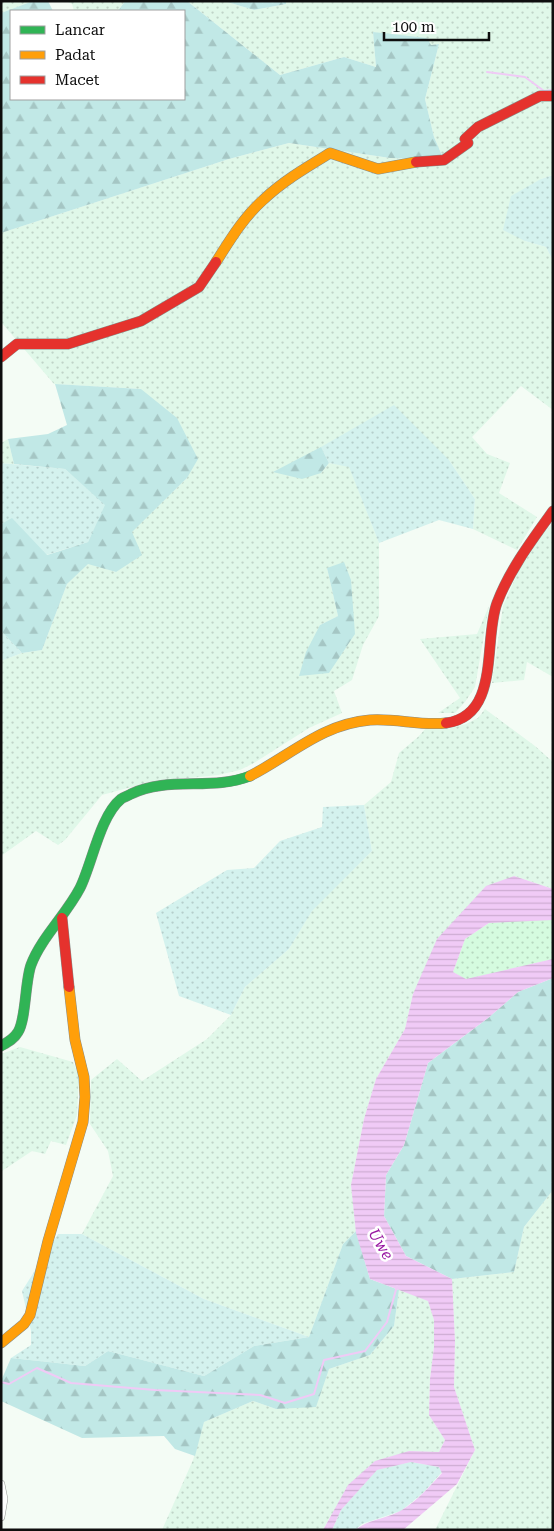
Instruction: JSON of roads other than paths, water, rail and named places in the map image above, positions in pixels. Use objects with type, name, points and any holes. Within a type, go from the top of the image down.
[{"type":"street","points":[[1,357],[17,344],[68,344],[141,321],[199,287],[239,226],[262,200],[285,180],[330,154],[378,168],[415,162],[444,160],[468,143],[465,139],[478,127],[540,96],[553,96]]},
{"type":"street","points":[[1,1046],[13,1039],[20,1030],[30,967],[42,942],[62,918],[80,888],[111,812],[121,799],[142,789],[166,785],[239,781],[308,740],[349,724],[368,719],[387,718],[441,725],[450,724],[468,716],[475,710],[481,699],[485,684],[493,616],[499,598],[530,544],[553,511]]},
{"type":"street","points":[[1,1344],[24,1324],[32,1310],[48,1241],[84,1109],[84,1077],[75,1040],[62,918]]},
{"type":"street","points":[[1,1484],[4,1500],[1,1517]]},
{"type":"water","name":"Uwe","points":[[514,876],[553,889],[553,920],[489,923],[465,939],[453,972],[466,979],[553,959],[553,978],[518,992],[488,1018],[428,1063],[404,1145],[386,1175],[384,1216],[406,1256],[452,1279],[455,1341],[454,1387],[475,1450],[457,1484],[403,1530],[355,1530],[360,1526],[396,1513],[408,1506],[442,1473],[439,1467],[411,1462],[377,1470],[341,1510],[332,1530],[323,1530],[348,1485],[375,1461],[409,1451],[439,1452],[445,1440],[429,1415],[434,1320],[428,1301],[370,1279],[356,1233],[351,1185],[364,1119],[376,1079],[405,1029],[413,994],[437,939],[486,886]]},
{"type":"waterway","points":[[487,72],[525,77],[544,91],[553,90]]},
{"type":"waterway","points":[[1,1382],[9,1384],[37,1368],[71,1383],[155,1390],[260,1395],[285,1403],[314,1394],[324,1360],[365,1351],[387,1322],[397,1286]]}]
